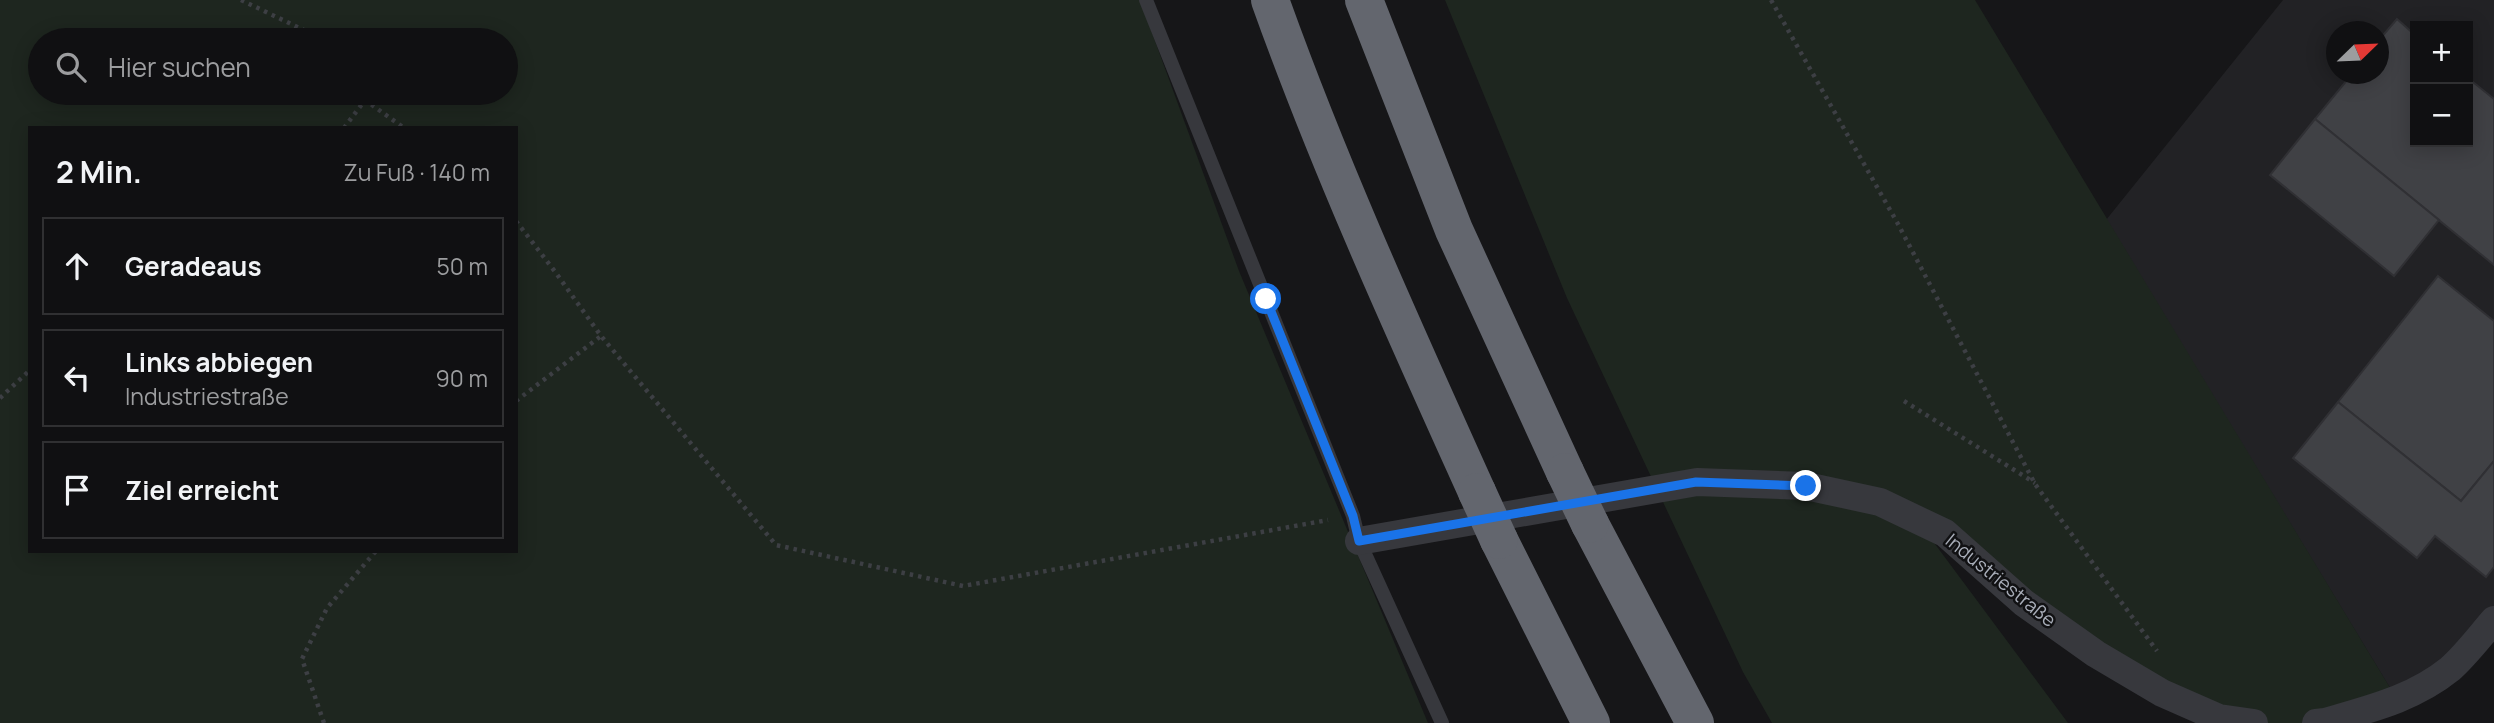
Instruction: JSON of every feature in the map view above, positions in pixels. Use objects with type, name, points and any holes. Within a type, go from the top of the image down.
[{"type":"highway","points":[[1270,0],[1378,272],[1499,540],[1591,723]]},
{"type":"highway","points":[[1364,0],[1454,230],[1590,524],[1695,723]]},
{"type":"street","name":"Industriestraße","points":[[1356,528],[1696,482],[1806,486],[1880,502],[1945,533],[2024,603],[2096,654],[2161,693],[2217,720],[2254,723]]},
{"type":"street","points":[[2316,723],[2325,723],[2398,701],[2451,668],[2494,620]]},
{"type":"lane","points":[[1146,0],[1356,528],[1442,723]]},
{"type":"path","points":[[241,0],[300,28]]},
{"type":"path","points":[[1771,0],[1898,225],[2035,484],[2159,654]]},
{"type":"path","points":[[346,126],[361,105]]},
{"type":"path","points":[[372,105],[401,126]]},
{"type":"path","points":[[518,224],[601,336],[776,545],[963,586],[1356,528]]},
{"type":"path","points":[[518,399],[601,336]]},
{"type":"path","points":[[0,398],[28,372]]},
{"type":"path","points":[[1904,401],[2035,484]]},
{"type":"path","points":[[324,723],[302,659],[327,608],[374,553]]},
{"type":"shaded area","points":[[0,0],[1140,0],[1239,271],[1428,723],[0,723]]},
{"type":"shaded area","points":[[1445,0],[1975,0],[2398,701],[2316,723],[2254,723],[2161,693],[1906,505],[2068,723],[1772,723],[1743,672],[1567,298]]},
{"type":"shaded area","points":[[2283,0],[2494,0],[2494,641],[2398,701],[2106,220]]},
{"type":"building","points":[[2397,19],[2410,31],[2410,147],[2473,147],[2473,82],[2494,99],[2494,265],[2315,119],[2344,84],[2389,84],[2389,28]]},
{"type":"building","points":[[2315,119],[2439,220],[2394,276],[2270,175]]},
{"type":"building","points":[[2438,276],[2494,321],[2494,461],[2461,501],[2338,402]]},
{"type":"building","points":[[2338,402],[2461,501],[2494,461],[2494,567],[2486,577],[2435,536],[2417,558],[2293,458]]},
{"type":"route","points":[[1266,299],[1353,516],[1359,541],[1696,482],[1806,486]]}]
